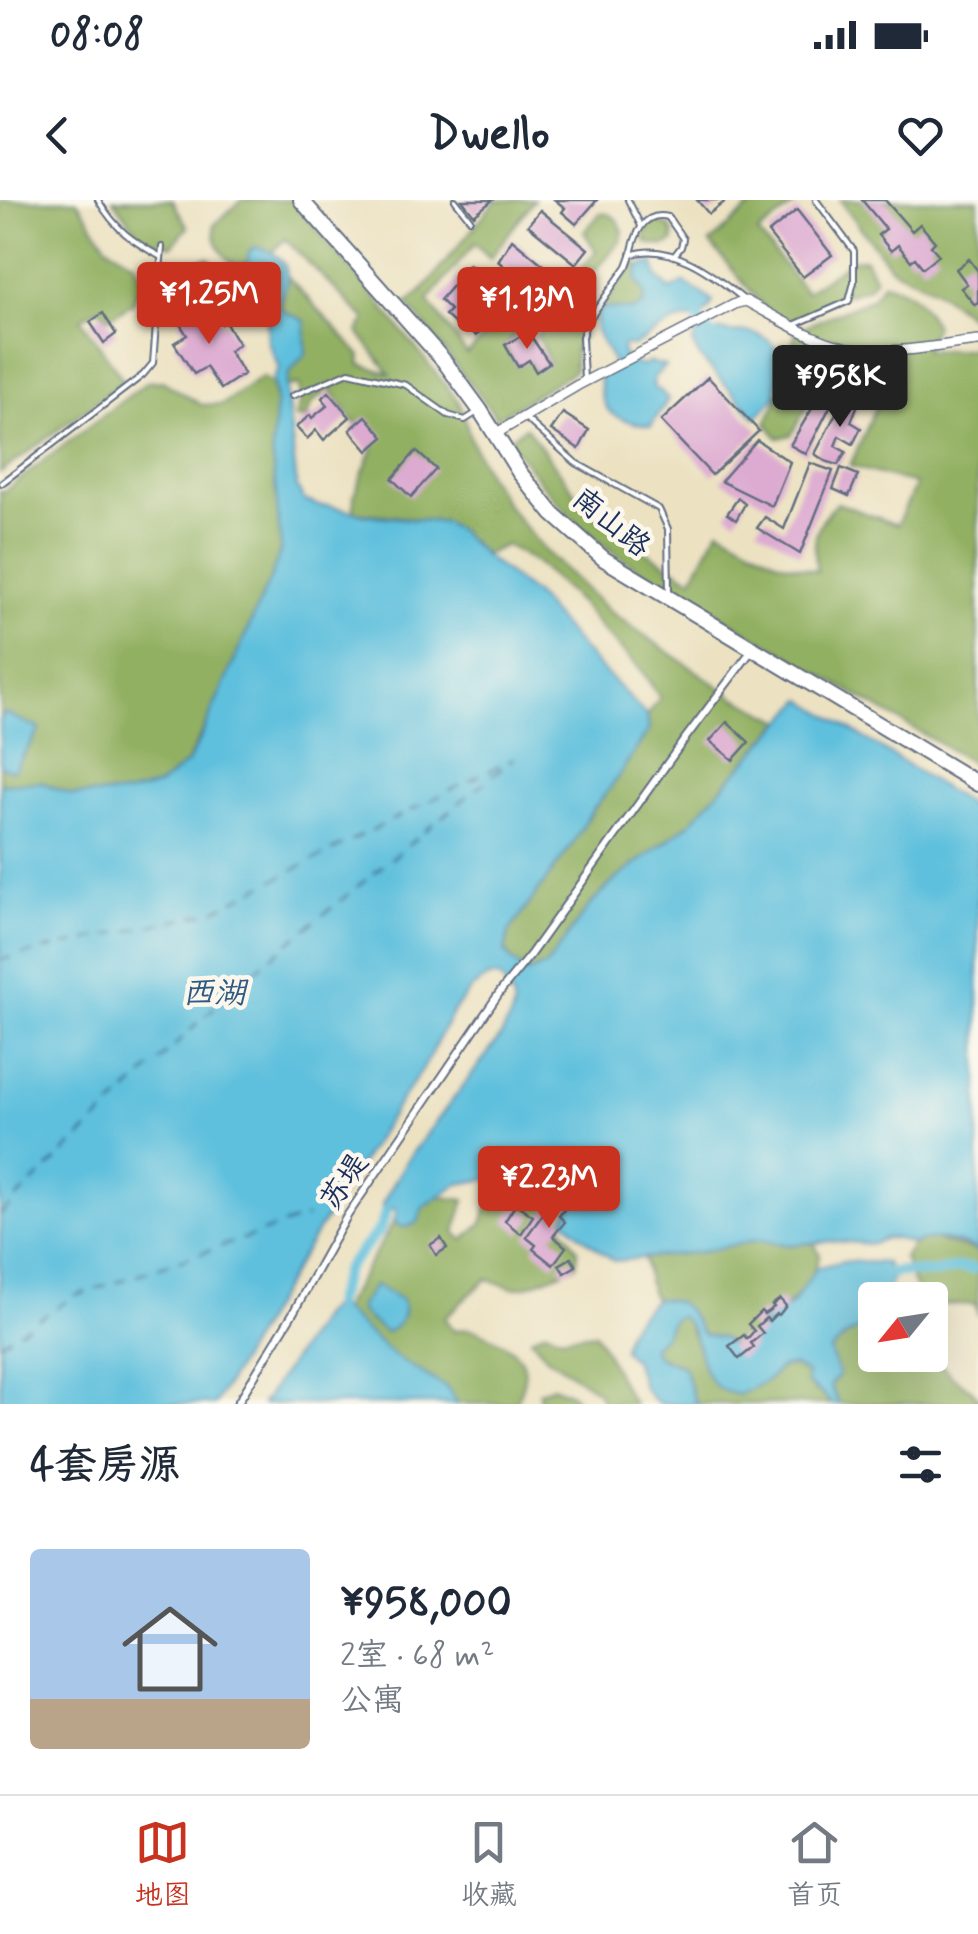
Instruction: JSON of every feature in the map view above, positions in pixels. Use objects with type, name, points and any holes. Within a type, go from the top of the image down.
[{"type":"main road","name":"南山路","points":[[301,200],[444,361],[553,514],[604,559],[978,784]]},
{"type":"street","points":[[495,434],[584,382],[737,303],[746,302],[812,336],[860,350],[978,340]]},
{"type":"street","name":"苏堤","points":[[238,1404],[347,1216],[500,992],[752,650]]},
{"type":"lane","points":[[98,200],[130,240],[161,257]]},
{"type":"lane","points":[[456,200],[470,219]]},
{"type":"lane","points":[[628,200],[641,226]]},
{"type":"lane","points":[[792,326],[849,301],[854,282],[854,250],[816,200]]},
{"type":"lane","points":[[584,382],[582,337],[586,324],[628,266],[635,237],[650,217],[668,218],[682,240],[682,247],[674,256]]},
{"type":"lane","points":[[2,483],[143,375],[153,363],[162,247]]},
{"type":"lane","points":[[631,255],[644,250],[665,252],[715,275],[746,302]]},
{"type":"lane","points":[[469,267],[538,316],[556,307],[586,324]]},
{"type":"lane","points":[[292,396],[349,372],[406,385],[448,415],[465,420],[480,410]]},
{"type":"lane","points":[[524,417],[576,463],[659,510],[668,528],[667,598]]},
{"type":"green space","points":[[0,200],[77,200],[106,245],[135,263],[142,280],[133,303],[109,318],[98,308],[81,319],[124,381],[0,473]]},
{"type":"green space","points":[[113,200],[172,200],[188,227],[172,246],[143,239]]},
{"type":"green space","points":[[242,200],[291,200],[359,277],[459,402],[487,474],[545,551],[609,611],[734,697],[782,721],[689,824],[615,880],[590,905],[546,966],[527,973],[512,961],[505,950],[509,932],[649,730],[647,716],[660,698],[642,671],[581,604],[538,564],[506,545],[484,555],[444,522],[354,512],[354,495],[374,445],[330,388],[313,402],[305,419],[295,418],[299,385],[286,387],[269,294],[279,267],[361,356],[360,364],[390,374],[358,332],[366,320],[285,239],[272,252],[263,253],[245,272],[223,253],[214,225]]},
{"type":"green space","points":[[496,200],[534,200],[490,258],[475,243],[428,301],[467,354],[514,307],[524,324],[505,346],[518,366],[529,360],[536,371],[549,362],[537,335],[559,315],[582,337],[575,348],[574,371],[497,418],[407,303],[421,292]]},
{"type":"green space","points":[[758,200],[801,200],[758,233],[806,292],[852,260],[865,259],[875,279],[868,288],[788,320],[768,312],[710,243]]},
{"type":"green space","points":[[840,200],[978,200],[978,316],[973,318],[936,290],[891,268]]},
{"type":"green space","points":[[601,213],[618,221],[623,232],[620,242],[565,304],[559,294],[596,251],[584,232]]},
{"type":"green space","points":[[657,222],[669,226],[673,242],[664,246],[646,243],[644,235]]},
{"type":"green space","points":[[208,258],[218,270],[226,296],[220,301],[210,293],[172,292],[169,270]]},
{"type":"green space","points":[[635,263],[640,266],[636,279],[645,303],[636,310],[601,308]]},
{"type":"green space","points":[[883,283],[914,297],[935,325],[925,351],[978,348],[978,766],[622,559],[581,528],[508,439],[526,427],[590,512],[617,534],[692,579],[719,529],[779,562],[817,571],[816,534],[823,518],[837,503],[897,525],[916,484],[850,466],[881,396],[824,376],[791,435],[778,438],[766,423],[782,390],[796,330],[871,299]]},
{"type":"green space","points":[[262,377],[273,384],[292,555],[178,780],[127,805],[0,789],[0,490],[3,492],[147,382],[162,381],[202,405],[223,404]]},
{"type":"green space","points":[[532,1183],[578,1250],[576,1266],[527,1286],[513,1288],[487,1279],[444,1318],[454,1331],[478,1331],[505,1344],[520,1357],[525,1372],[515,1404],[440,1404],[335,1321],[399,1213],[414,1217],[434,1196],[465,1200],[455,1233],[464,1240],[482,1223],[493,1190]]},
{"type":"green space","points":[[755,1236],[813,1241],[820,1255],[804,1288],[761,1324],[763,1330],[740,1356],[698,1340],[689,1315],[658,1312],[643,1251]]},
{"type":"green space","points":[[928,1238],[978,1251],[978,1316],[975,1304],[948,1305],[948,1282],[913,1282],[904,1258],[913,1244]]},
{"type":"green space","points":[[858,1308],[858,1372],[948,1372],[973,1391],[978,1404],[834,1404],[819,1353],[833,1322]]},
{"type":"green space","points":[[679,1316],[686,1320],[699,1350],[768,1380],[780,1368],[793,1365],[807,1374],[814,1390],[826,1395],[831,1404],[697,1404],[684,1366],[659,1358],[652,1349]]},
{"type":"green space","points":[[545,1331],[562,1337],[595,1333],[634,1404],[603,1404],[597,1391],[547,1357],[531,1338]]},
{"type":"green space","points":[[553,1386],[573,1395],[579,1404],[540,1404],[539,1392]]},
{"type":"water","name":"西湖","points":[[255,247],[273,253],[282,262],[287,281],[279,305],[284,312],[305,322],[306,353],[289,373],[286,387],[297,487],[304,500],[368,515],[444,522],[459,531],[534,594],[647,716],[649,730],[509,932],[505,951],[527,973],[546,966],[590,905],[615,880],[689,824],[803,699],[978,810],[978,1254],[977,1250],[945,1240],[913,1244],[889,1238],[874,1244],[834,1241],[789,1245],[757,1240],[702,1252],[614,1261],[564,1219],[573,1203],[550,1185],[521,1181],[509,1173],[458,1184],[423,1207],[418,1222],[406,1227],[397,1225],[397,1211],[394,1208],[386,1212],[382,1204],[407,1160],[501,1036],[512,1012],[513,999],[506,986],[499,977],[488,977],[472,988],[452,1013],[423,1069],[303,1254],[215,1404],[0,1404],[0,784],[41,782],[72,795],[126,794],[158,786],[188,762],[200,739],[281,548],[272,448],[276,402],[273,379],[279,368],[268,342],[267,317],[239,299],[229,277],[230,266],[247,263],[249,252]]},
{"type":"water","points":[[653,262],[657,276],[670,290],[685,282],[713,302],[699,317],[670,324],[633,346],[623,345],[622,352],[630,362],[665,366],[654,377],[653,387],[668,399],[651,426],[619,418],[606,407],[600,376],[614,368],[595,324],[601,308],[635,310],[645,303],[636,279],[640,266]]},
{"type":"water","points":[[721,330],[758,335],[774,346],[780,357],[777,395],[756,418],[700,357],[692,343],[698,333],[712,335]]},
{"type":"water","points":[[5,713],[40,729],[13,771],[0,766],[0,721]]},
{"type":"water","points":[[843,1261],[886,1263],[892,1277],[891,1282],[858,1282],[858,1330],[830,1351],[839,1375],[830,1385],[839,1404],[831,1404],[806,1382],[807,1374],[793,1365],[780,1368],[768,1380],[738,1395],[721,1389],[709,1378],[692,1330],[679,1316],[652,1349],[659,1358],[683,1366],[697,1404],[660,1404],[643,1387],[634,1360],[623,1350],[626,1334],[655,1299],[679,1303],[702,1334],[722,1338],[741,1354],[763,1330],[761,1324],[793,1303],[816,1268]]},
{"type":"water","points":[[375,1285],[402,1300],[401,1320],[385,1332],[359,1307]]},
{"type":"water","points":[[335,1303],[393,1355],[447,1388],[457,1404],[262,1404],[324,1313]]},
{"type":"building","points":[[462,200],[493,200],[474,215]]},
{"type":"building","points":[[555,200],[597,200],[576,224]]},
{"type":"building","points":[[697,200],[727,200],[709,214]]},
{"type":"building","points":[[862,200],[885,200],[912,231],[920,224],[935,242],[931,246],[939,255],[923,268],[898,245],[891,251],[878,235],[886,229]]},
{"type":"building","points":[[540,210],[588,249],[576,264],[528,225]]},
{"type":"building","points":[[797,210],[832,255],[803,277],[768,233]]},
{"type":"building","points":[[512,239],[563,281],[547,301],[530,286],[526,292],[498,261]]},
{"type":"building","points":[[969,259],[978,271],[975,305],[961,288],[967,284],[956,269]]},
{"type":"building","points":[[460,277],[499,310],[476,336],[463,322],[457,326],[445,315],[450,310],[440,300]]},
{"type":"building","points":[[192,289],[200,301],[177,318],[170,309]]},
{"type":"building","points":[[200,307],[209,321],[217,316],[222,324],[225,322],[239,344],[229,351],[244,374],[221,389],[206,367],[194,374],[174,343],[187,335],[178,321]]},
{"type":"building","points":[[103,313],[116,334],[104,343],[90,322]]},
{"type":"building","points":[[528,332],[549,363],[536,372],[529,360],[518,367],[505,345]]},
{"type":"building","points":[[708,377],[759,431],[712,475],[661,421]]},
{"type":"building","points":[[825,387],[837,393],[806,454],[790,445]]},
{"type":"building","points":[[848,390],[862,394],[851,422],[861,428],[853,444],[839,436],[835,446],[846,452],[838,465],[815,454]]},
{"type":"building","points":[[329,392],[350,417],[324,440],[316,430],[307,439],[296,427],[328,405],[322,398]]},
{"type":"building","points":[[563,413],[589,430],[579,449],[551,430]]},
{"type":"building","points":[[366,416],[384,437],[368,451],[350,430]]},
{"type":"building","points":[[757,440],[790,462],[772,506],[721,481]]},
{"type":"building","points":[[416,451],[436,469],[411,497],[392,479]]},
{"type":"building","points":[[810,463],[833,471],[800,554],[757,528],[765,517],[784,529]]},
{"type":"building","points":[[841,468],[858,475],[849,496],[833,489]]},
{"type":"building","points":[[738,498],[745,504],[736,520],[727,514]]},
{"type":"building","points":[[727,722],[749,742],[733,760],[710,741]]},
{"type":"building","points":[[509,1173],[514,1184],[502,1190],[497,1180]]},
{"type":"building","points":[[547,1193],[566,1207],[559,1216],[565,1222],[553,1236],[566,1247],[553,1265],[533,1249],[536,1245],[526,1237],[549,1206],[542,1201]]},
{"type":"building","points":[[516,1204],[533,1216],[521,1234],[505,1221]]},
{"type":"building","points":[[441,1238],[447,1248],[436,1255],[430,1245]]},
{"type":"building","points":[[571,1258],[576,1266],[564,1273],[559,1265]]},
{"type":"building","points":[[780,1299],[786,1306],[779,1315],[769,1321],[766,1318],[757,1326],[763,1333],[739,1359],[729,1346],[744,1335],[747,1339],[754,1331],[748,1324]]},
{"type":"waterway","points":[[698,319],[712,335]]},
{"type":"waterway","points":[[335,1303],[346,1269],[380,1229],[386,1212]]},
{"type":"waterway","points":[[890,1273],[973,1269]]},
{"type":"ferry route","points":[[0,960],[211,912],[514,758],[235,987],[0,1215]]},
{"type":"ferry route","points":[[0,1343],[75,1296],[307,1217]]}]
